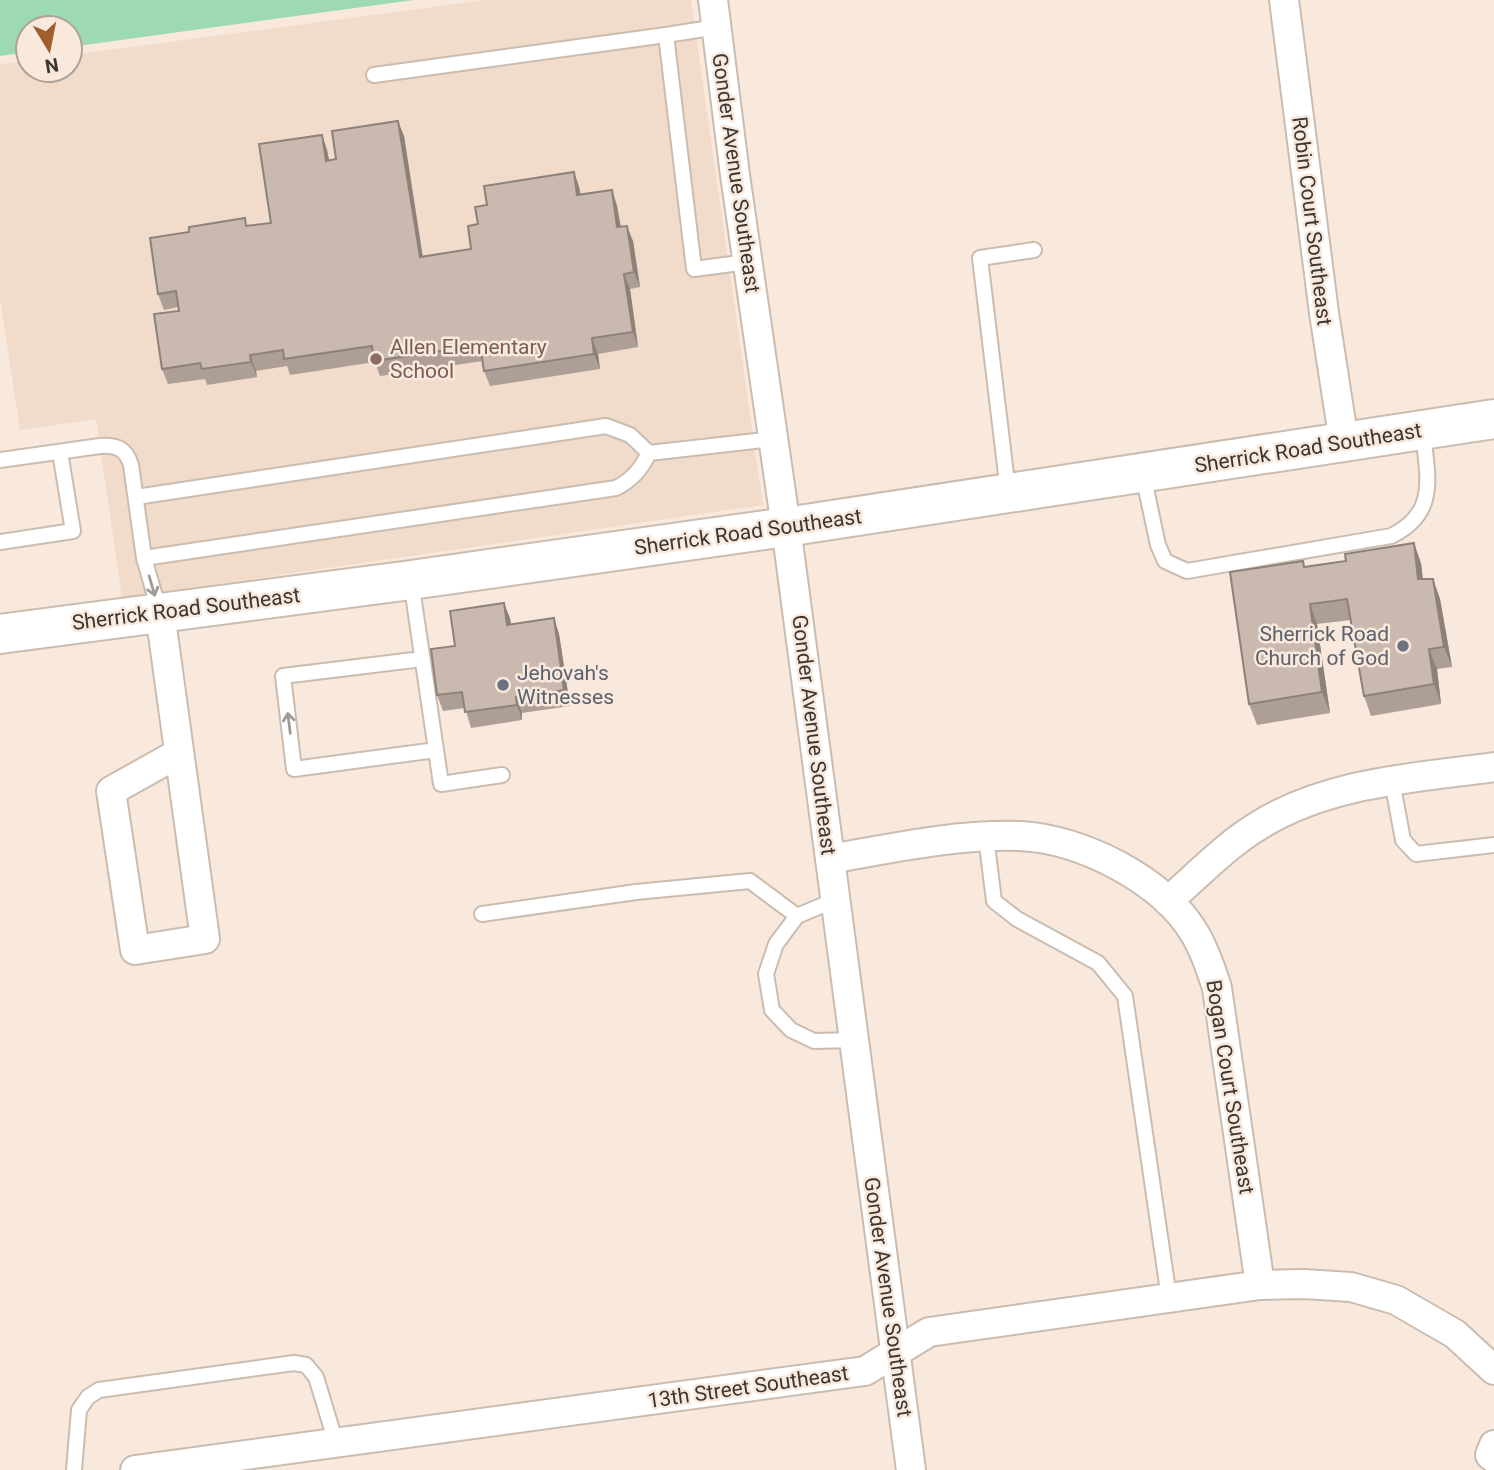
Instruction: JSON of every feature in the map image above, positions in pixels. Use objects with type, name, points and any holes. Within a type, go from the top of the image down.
[{"type":"street","name":"Robin Court Southeast","points":[[1284,0],[1324,313],[1344,442]]},
{"type":"street","name":"Gonder Avenue Southeast","points":[[715,13],[911,1470]]},
{"type":"street","name":"Sherrick Road Southeast","points":[[0,634],[786,527],[1494,419]]},
{"type":"street","points":[[160,613],[205,939],[135,950],[111,791],[179,753]]},
{"type":"street","points":[[1168,901],[1238,841],[1282,812],[1315,798],[1392,781],[1494,767]]},
{"type":"street","name":"Bogan Court Southeast","points":[[830,859],[920,844],[1020,836],[1068,845],[1132,873],[1168,901],[1195,933],[1209,961],[1217,988],[1260,1285]]},
{"type":"street","name":"13th Street Southeast","points":[[135,1470],[242,1463],[337,1443],[865,1371],[929,1332],[1260,1285],[1351,1287],[1396,1300],[1455,1334],[1494,1370]]},
{"type":"street","points":[[1494,1445],[1490,1455],[1494,1458]]},
{"type":"lane","points":[[373,75],[666,35],[715,13]]},
{"type":"lane","points":[[666,35],[694,268],[747,262]]},
{"type":"lane","points":[[1009,493],[980,258],[1034,250]]},
{"type":"lane","points":[[136,497],[607,426],[630,435],[649,453],[774,439]]},
{"type":"lane","points":[[1143,473],[1158,545],[1165,561],[1187,571],[1391,536],[1406,529],[1421,513],[1428,491],[1423,430]]},
{"type":"lane","points":[[0,460],[105,446],[121,449],[130,460],[144,558],[160,613]]},
{"type":"lane","points":[[0,542],[73,531],[60,452]]},
{"type":"lane","points":[[144,558],[616,488],[636,474],[649,453]]},
{"type":"lane","points":[[411,580],[441,784],[502,775]]},
{"type":"lane","points":[[422,659],[284,676],[294,769],[436,750]]},
{"type":"lane","points":[[1392,781],[1403,840],[1416,854],[1494,845]]},
{"type":"lane","points":[[986,837],[994,901],[1017,919],[1098,963],[1125,996],[1168,1298]]},
{"type":"lane","points":[[482,914],[636,892],[750,881],[797,916]]},
{"type":"lane","points":[[835,900],[797,916],[776,944],[765,974],[772,1010],[791,1030],[814,1041],[853,1041]]},
{"type":"lane","points":[[74,1470],[79,1409],[88,1397],[99,1390],[293,1363],[306,1365],[316,1377],[337,1443]]},
{"type":"shaded area","name":"Allen Elementary School","points":[[486,0],[691,0],[763,505],[122,598],[96,419],[20,430],[0,299],[0,64],[14,62],[14,84],[84,84],[84,53]]},
{"type":"green space","points":[[0,0],[414,0],[84,45],[84,14],[14,14],[14,54],[0,56]]},
{"type":"building","points":[[398,121],[420,257],[471,249],[468,226],[478,224],[475,207],[487,205],[484,186],[574,172],[577,195],[612,190],[617,227],[627,226],[634,272],[624,274],[633,332],[592,338],[594,354],[484,371],[480,345],[374,361],[372,346],[284,359],[283,350],[250,355],[251,362],[202,369],[200,363],[162,369],[154,314],[179,311],[176,291],[158,294],[150,238],[189,232],[189,227],[245,218],[246,226],[271,223],[259,144],[322,135],[326,161],[336,159],[332,131]]},
{"type":"building","name":"Sherrick Road Church of God","points":[[1414,543],[1418,579],[1433,579],[1444,647],[1429,649],[1434,684],[1364,696],[1347,599],[1310,604],[1322,692],[1249,704],[1230,572],[1303,561],[1304,567],[1346,561],[1345,554]]},
{"type":"building","name":"Jehovah's Witnesses","points":[[504,603],[507,625],[554,618],[564,690],[516,697],[517,705],[465,712],[462,692],[437,695],[431,649],[455,646],[450,611]]},
{"type":"place","name":"Allen Elementary School","points":[[376,359]]},
{"type":"place","name":"Sherrick Road Church of God","points":[[1403,646]]},
{"type":"place","name":"Jehovah's Witnesses","points":[[503,685]]}]
